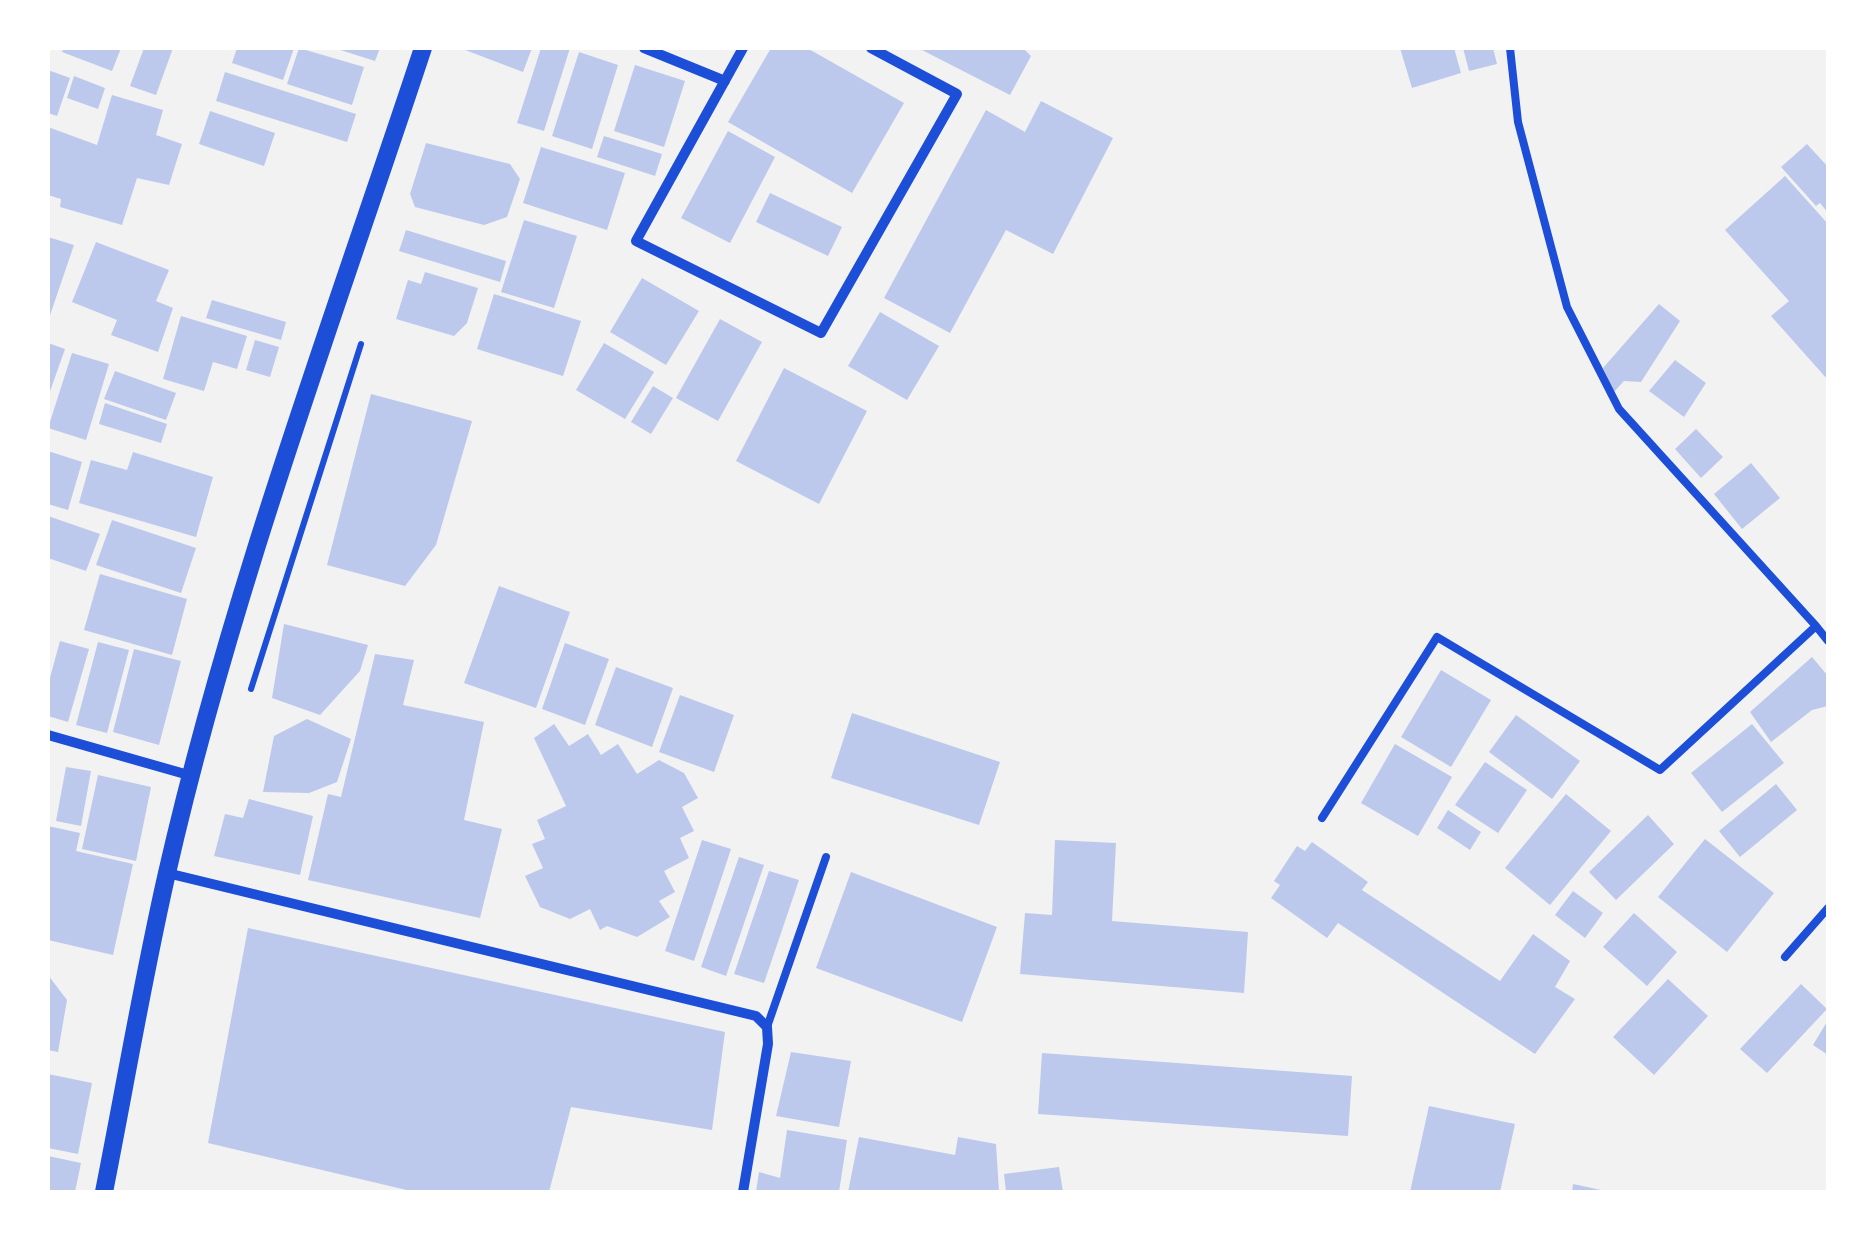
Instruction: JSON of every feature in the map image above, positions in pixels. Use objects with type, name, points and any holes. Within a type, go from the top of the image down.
[{"type":"street","points":[[104,1192],[167,873],[192,776],[245,586],[423,48]]},
{"type":"street","points":[[644,48],[725,80]]},
{"type":"street","points":[[742,48],[636,241],[820,333],[956,94],[871,48]]},
{"type":"street","points":[[48,735],[192,776]]},
{"type":"street","points":[[167,873],[756,1016],[767,1027],[768,1044],[743,1192]]},
{"type":"lane","points":[[1510,48],[1518,122],[1567,307],[1619,409],[1828,641]]},
{"type":"lane","points":[[1322,818],[1437,636],[1660,770],[1816,626]]},
{"type":"lane","points":[[767,1027],[826,858]]},
{"type":"lane","points":[[1785,957],[1828,908]]},
{"type":"path","points":[[250,693],[364,333]]},
{"type":"building","points":[[64,48],[121,48],[112,71],[62,52]]},
{"type":"building","points":[[144,48],[173,48],[156,95],[130,86]]},
{"type":"building","points":[[237,48],[294,48],[283,80],[232,63]]},
{"type":"building","points":[[299,48],[364,67],[352,105],[287,84]]},
{"type":"building","points":[[334,48],[380,48],[375,61]]},
{"type":"building","points":[[460,48],[532,48],[523,72]]},
{"type":"building","points":[[541,48],[570,48],[544,131],[517,123]]},
{"type":"building","points":[[771,48],[807,48],[904,103],[852,193],[728,122]]},
{"type":"building","points":[[918,48],[1023,48],[1031,56],[1010,95]]},
{"type":"building","points":[[1400,48],[1454,48],[1461,73],[1412,88]]},
{"type":"building","points":[[1463,48],[1493,48],[1497,64],[1469,71]]},
{"type":"building","points":[[579,52],[618,65],[592,149],[552,136]]},
{"type":"building","points":[[635,65],[685,81],[664,147],[614,131]]},
{"type":"building","points":[[48,70],[70,78],[57,116],[48,113]]},
{"type":"building","points":[[225,72],[356,114],[347,142],[216,101]]},
{"type":"building","points":[[74,76],[105,88],[98,109],[67,98]]},
{"type":"building","points":[[112,95],[163,110],[156,135],[182,144],[169,185],[137,178],[122,225],[60,207],[61,199],[48,195],[48,127],[97,145]]},
{"type":"building","points":[[1041,101],[1113,138],[1053,254],[1006,230],[950,333],[884,298],[986,110],[1025,132]]},
{"type":"building","points":[[210,111],[275,133],[264,166],[199,144]]},
{"type":"building","points":[[728,131],[775,157],[730,243],[681,218]]},
{"type":"building","points":[[604,136],[662,154],[655,176],[597,157]]},
{"type":"building","points":[[426,143],[510,164],[520,179],[507,217],[484,225],[415,207],[410,194]]},
{"type":"building","points":[[1807,144],[1828,167],[1828,213],[1820,203],[1816,206],[1781,167]]},
{"type":"building","points":[[541,147],[625,173],[607,230],[523,203]]},
{"type":"building","points":[[1785,176],[1828,224],[1828,380],[1771,316],[1789,301],[1725,230]]},
{"type":"building","points":[[770,193],[842,227],[828,256],[756,222]]},
{"type":"building","points":[[524,220],[577,236],[554,308],[501,292]]},
{"type":"building","points":[[406,230],[506,261],[500,282],[399,251]]},
{"type":"building","points":[[48,237],[74,245],[48,321]]},
{"type":"building","points":[[96,242],[169,270],[156,301],[173,308],[158,352],[111,335],[117,320],[72,302]]},
{"type":"building","points":[[425,272],[478,288],[467,323],[454,336],[396,319],[408,280],[421,284]]},
{"type":"building","points":[[642,278],[699,311],[666,365],[610,332]]},
{"type":"building","points":[[494,294],[581,321],[563,376],[477,349]]},
{"type":"building","points":[[212,300],[286,322],[281,340],[206,318]]},
{"type":"building","points":[[1659,304],[1680,321],[1641,382],[1624,381],[1614,392],[1603,368]]},
{"type":"building","points":[[880,312],[939,346],[907,400],[848,366]]},
{"type":"building","points":[[181,316],[247,336],[237,369],[213,362],[204,391],[163,379]]},
{"type":"building","points":[[720,319],[762,342],[718,421],[676,398]]},
{"type":"building","points":[[255,340],[279,347],[270,377],[246,370]]},
{"type":"building","points":[[48,343],[65,349],[48,397]]},
{"type":"building","points":[[604,343],[654,372],[625,419],[576,390]]},
{"type":"building","points":[[72,353],[109,364],[86,440],[48,428]]},
{"type":"building","points":[[1675,360],[1706,383],[1684,417],[1649,391]]},
{"type":"building","points":[[784,368],[867,411],[819,504],[736,461]]},
{"type":"building","points":[[115,371],[176,393],[166,420],[104,399]]},
{"type":"building","points":[[653,386],[673,398],[651,434],[631,422]]},
{"type":"building","points":[[371,394],[472,421],[436,545],[405,586],[327,565]]},
{"type":"building","points":[[105,403],[167,424],[161,443],[99,424]]},
{"type":"building","points":[[1696,429],[1723,457],[1701,478],[1675,449]]},
{"type":"building","points":[[48,451],[82,462],[68,510],[48,504]]},
{"type":"building","points":[[133,452],[213,477],[196,537],[79,503],[91,460],[127,470]]},
{"type":"building","points":[[1751,463],[1780,498],[1742,529],[1714,494]]},
{"type":"building","points":[[48,516],[100,534],[86,571],[48,558]]},
{"type":"building","points":[[112,520],[196,548],[181,593],[96,565]]},
{"type":"building","points":[[100,574],[187,599],[172,655],[84,630]]},
{"type":"building","points":[[499,586],[570,612],[536,708],[464,683]]},
{"type":"building","points":[[284,624],[368,645],[360,671],[320,715],[272,698]]},
{"type":"building","points":[[60,641],[89,649],[68,722],[48,716],[48,685]]},
{"type":"building","points":[[98,642],[129,650],[107,733],[76,725]]},
{"type":"building","points":[[565,643],[609,659],[585,725],[542,709]]},
{"type":"building","points":[[134,649],[181,661],[159,745],[113,732]]},
{"type":"building","points":[[375,654],[414,660],[403,705],[484,722],[464,820],[502,829],[480,918],[308,880],[328,794],[341,797]]},
{"type":"building","points":[[1812,657],[1828,676],[1828,706],[1812,710],[1771,742],[1750,712]]},
{"type":"building","points":[[616,667],[673,688],[652,747],[595,725]]},
{"type":"building","points":[[1441,670],[1491,700],[1451,767],[1401,737]]},
{"type":"building","points":[[680,695],[734,715],[714,772],[659,752]]},
{"type":"building","points":[[852,713],[1000,762],[979,825],[831,778]]},
{"type":"building","points":[[1516,715],[1580,761],[1552,799],[1489,752]]},
{"type":"building","points":[[307,719],[351,739],[337,782],[309,793],[263,792],[274,736]]},
{"type":"building","points":[[554,724],[569,746],[588,734],[601,755],[618,744],[637,774],[659,760],[684,773],[698,798],[682,807],[694,831],[680,838],[689,858],[664,871],[675,892],[659,901],[670,917],[637,937],[607,926],[600,930],[590,909],[570,919],[540,907],[525,876],[543,868],[532,844],[545,839],[537,820],[566,806],[534,738]]},
{"type":"building","points":[[1752,724],[1784,763],[1722,812],[1691,773]]},
{"type":"building","points":[[1395,744],[1452,777],[1418,836],[1361,803]]},
{"type":"building","points":[[1485,762],[1527,790],[1498,833],[1455,805]]},
{"type":"building","points":[[66,767],[91,771],[81,826],[56,821]]},
{"type":"building","points":[[98,775],[151,787],[136,861],[82,849]]},
{"type":"building","points":[[1776,784],[1797,810],[1740,857],[1719,831]]},
{"type":"building","points":[[1566,794],[1611,831],[1550,905],[1505,868]]},
{"type":"building","points":[[249,799],[313,816],[300,875],[214,856],[225,814],[243,818]]},
{"type":"building","points":[[1448,810],[1481,832],[1470,850],[1437,828]]},
{"type":"building","points":[[1648,815],[1674,844],[1616,900],[1589,872]]},
{"type":"building","points":[[48,826],[80,833],[76,851],[133,864],[113,955],[48,940]]},
{"type":"building","points":[[1705,839],[1774,893],[1727,952],[1658,897]]},
{"type":"building","points":[[702,840],[731,849],[694,961],[665,951]]},
{"type":"building","points":[[1055,840],[1116,843],[1112,921],[1248,932],[1244,993],[1020,974],[1025,913],[1052,915]]},
{"type":"building","points":[[1312,842],[1368,882],[1362,890],[1500,981],[1533,934],[1570,961],[1555,987],[1575,999],[1535,1054],[1338,923],[1327,938],[1271,898],[1280,885],[1274,881],[1297,846],[1305,851]]},
{"type":"building","points":[[739,857],[764,865],[726,976],[701,967]]},
{"type":"building","points":[[769,871],[799,880],[764,983],[734,974]]},
{"type":"building","points":[[851,872],[997,927],[962,1022],[816,968]]},
{"type":"building","points":[[1573,891],[1603,913],[1585,938],[1555,915]]},
{"type":"building","points":[[1634,913],[1677,952],[1647,986],[1603,947]]},
{"type":"building","points":[[248,928],[725,1032],[712,1130],[571,1107],[549,1192],[415,1192],[208,1143]]},
{"type":"building","points":[[48,975],[67,1000],[58,1052],[48,1050]]},
{"type":"building","points":[[1668,979],[1708,1016],[1654,1075],[1613,1037]]},
{"type":"building","points":[[1801,984],[1827,1009],[1767,1073],[1740,1049]]},
{"type":"building","points":[[1828,1020],[1828,1055],[1813,1045]]},
{"type":"building","points":[[791,1052],[851,1061],[839,1127],[776,1116]]},
{"type":"building","points":[[1042,1053],[1352,1076],[1348,1136],[1038,1114]]},
{"type":"building","points":[[48,1074],[92,1083],[78,1154],[48,1148]]},
{"type":"building","points":[[1429,1106],[1515,1124],[1500,1192],[1410,1192]]},
{"type":"building","points":[[787,1130],[847,1140],[839,1192],[756,1192],[759,1172],[780,1178]]},
{"type":"building","points":[[859,1137],[955,1155],[958,1137],[996,1144],[999,1192],[848,1192]]},
{"type":"building","points":[[48,1156],[81,1163],[75,1192],[48,1192]]},
{"type":"building","points":[[1059,1167],[1063,1192],[1006,1192],[1004,1174]]},
{"type":"building","points":[[1573,1184],[1606,1191],[1572,1192]]}]
